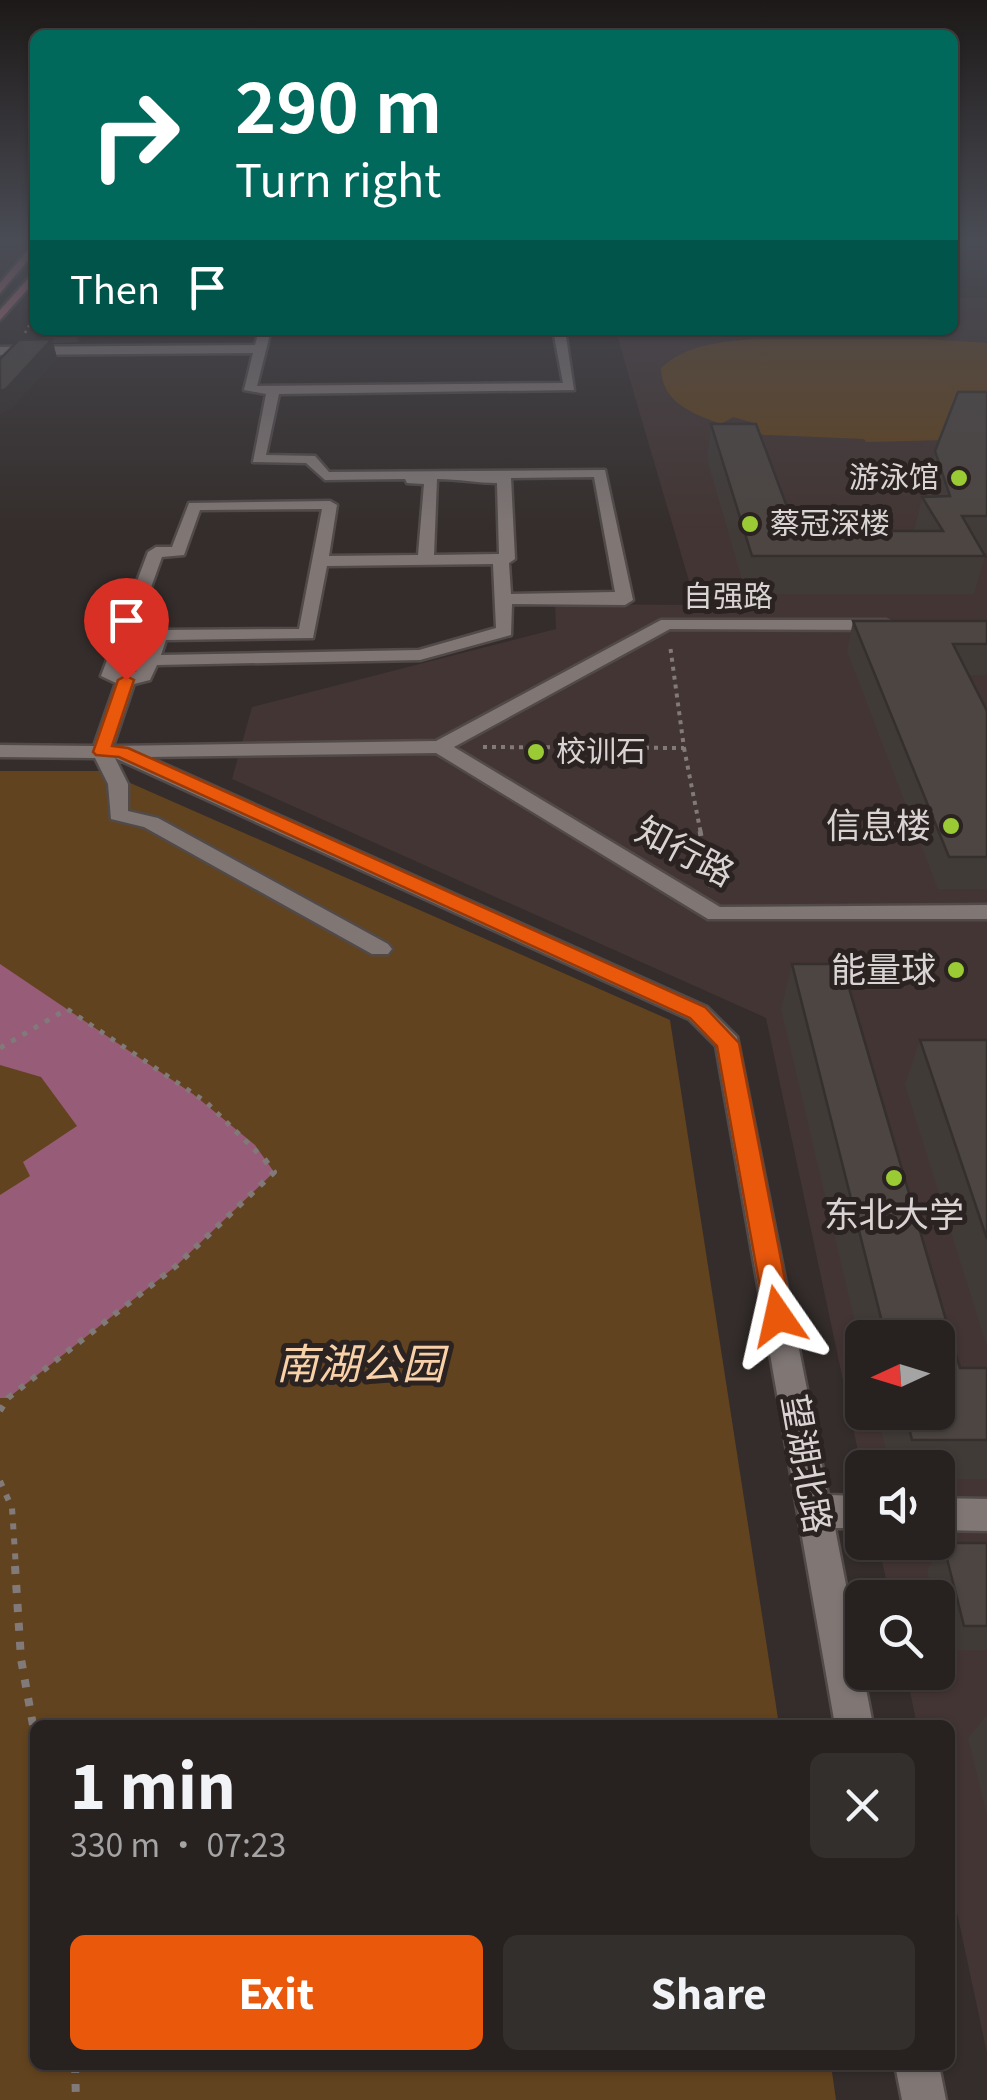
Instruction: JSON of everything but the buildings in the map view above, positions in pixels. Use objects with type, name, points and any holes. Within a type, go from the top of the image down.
[{"type":"street","points":[[263,337],[250,390],[570,387],[560,337]]},
{"type":"street","points":[[0,351],[260,349]]},
{"type":"street","points":[[273,390],[258,459],[310,460],[328,478],[504,479],[508,559],[320,561]]},
{"type":"street","points":[[328,478],[600,472],[624,599],[503,599]]},
{"type":"street","points":[[322,505],[328,478]]},
{"type":"street","points":[[426,560],[431,480]]},
{"type":"street","points":[[126,634],[159,634],[307,634],[330,505],[194,506],[178,552],[156,552],[110,676],[126,680],[144,676],[159,634]]},
{"type":"street","points":[[150,660],[420,655],[504,631],[501,559]]},
{"type":"street","name":"自强路","points":[[440,748],[667,624],[912,624]]},
{"type":"street","points":[[126,680],[112,752],[118,816],[151,822],[380,949]]},
{"type":"street","points":[[112,752],[440,748]]},
{"type":"street","name":"知行路","points":[[440,748],[716,914],[987,912]]},
{"type":"street","name":"望湖北路","points":[[0,751],[112,752],[698,1012],[728,1043],[853,1720]]},
{"type":"street","points":[[814,1511],[845,1512]]},
{"type":"street","points":[[955,1515],[987,1516]]},
{"type":"street","points":[[918,2070],[924,2100]]},
{"type":"path","points":[[667,624],[684,748],[716,914]]},
{"type":"path","points":[[440,748],[684,748]]},
{"type":"path","points":[[0,1048],[67,1009],[193,1094],[255,1145],[274,1172],[176,1266],[8,1398],[0,1410]]},
{"type":"path","points":[[0,1481],[12,1508],[21,1659],[32,1720]]},
{"type":"path","points":[[75,2070],[76,2100]]},
{"type":"shaded area","name":"东北大学","points":[[617,337],[987,337],[987,2053],[955,1903],[955,1720],[916,1720],[910,1690],[955,1690],[955,1580],[886,1580],[882,1560],[955,1560],[955,1450],[858,1450],[854,1430],[955,1430],[955,1320],[845,1320],[845,1390],[766,1018],[232,779],[252,707],[556,629],[555,604],[696,605]]},
{"type":"shaded area","points":[[0,964],[193,1094],[255,1145],[274,1172],[176,1266],[8,1398],[0,1398],[0,1195],[30,1176],[23,1162],[77,1126],[41,1077],[0,1065]]},
{"type":"green space","points":[[755,339],[987,343],[987,439],[866,442],[745,434],[754,423],[733,417],[721,424],[710,420],[680,405],[666,390],[661,368],[671,360],[717,343]]},
{"type":"green space","name":"南湖公园","points":[[0,771],[103,771],[670,1020],[778,1720],[30,1720],[30,2070],[832,2070],[836,2100],[0,2100]]},
{"type":"place","name":"游泳馆","points":[[959,478]]},
{"type":"place","name":"蔡冠深楼","points":[[750,524]]},
{"type":"place","name":"校训石","points":[[536,752]]},
{"type":"place","name":"信息楼","points":[[951,826]]},
{"type":"place","name":"能量球","points":[[956,970]]},
{"type":"place","name":"东北大学","points":[[894,1178]]},
{"type":"route","points":[[126,680],[102,752],[122,752],[698,1012],[728,1043],[778,1316]]}]
